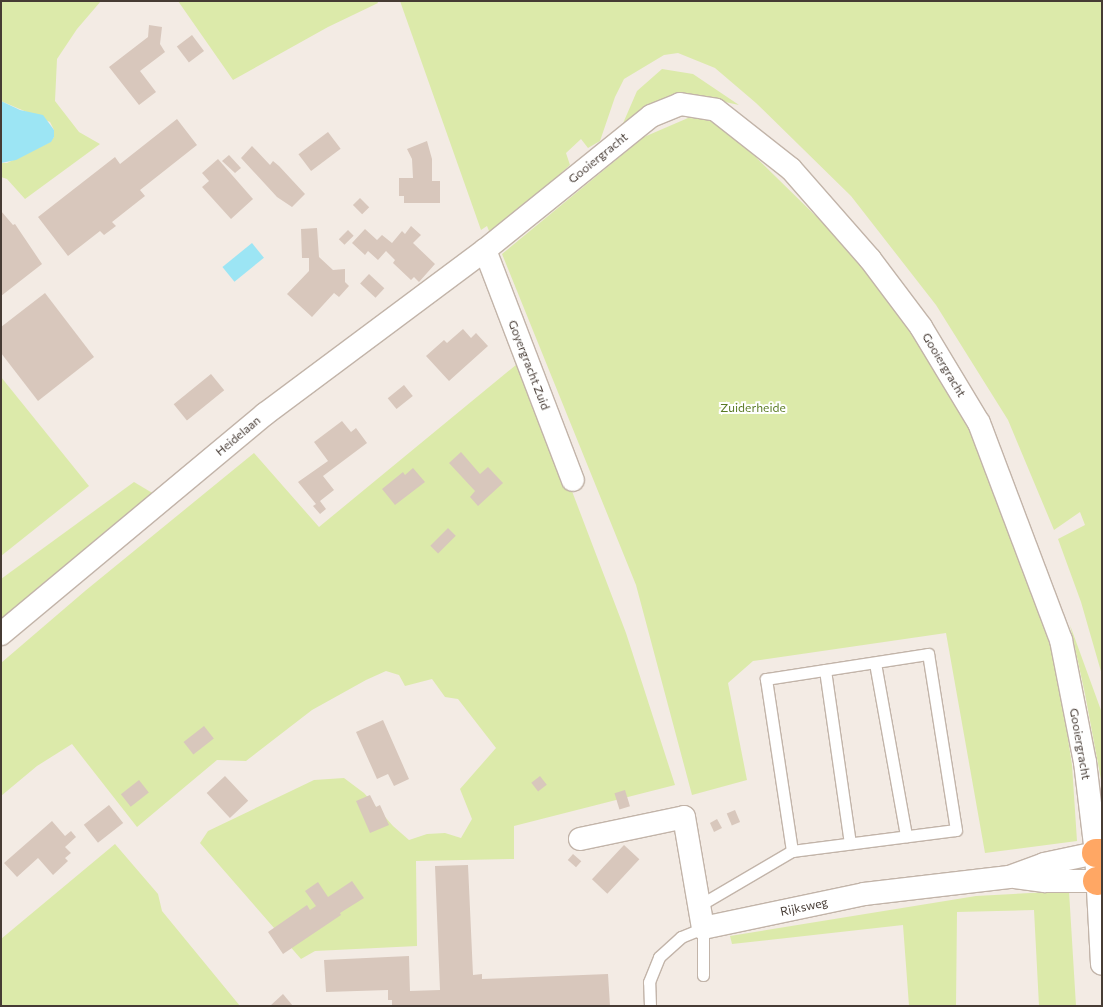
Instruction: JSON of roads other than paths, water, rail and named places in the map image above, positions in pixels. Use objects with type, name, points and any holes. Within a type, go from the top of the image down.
[{"type":"street","name":"Gooiergracht","points":[[485,250],[651,116],[680,104],[716,110],[791,169],[870,259],[921,327],[979,423],[1061,640],[1085,762],[1099,853],[1102,964]]},
{"type":"street","name":"Goyergracht Zuid","points":[[485,250],[573,480]]},
{"type":"street","name":"Heidelaan","points":[[1,634],[265,414],[485,250]]},
{"type":"street","points":[[580,839],[684,818],[703,928]]},
{"type":"street","points":[[1009,876],[1044,864],[1099,853]]},
{"type":"street","points":[[1009,876],[1046,881],[1099,881]]},
{"type":"street","name":"Rijksweg","points":[[703,928],[864,894],[1009,876]]},
{"type":"lane","points":[[700,905],[792,851],[956,830],[928,654],[766,679],[792,851]]},
{"type":"lane","points":[[874,663],[906,836]]},
{"type":"lane","points":[[825,670],[850,843]]},
{"type":"lane","points":[[703,928],[703,975]]},
{"type":"lane","name":"Rijksweg","points":[[650,1006],[649,982],[660,957],[681,937],[703,928]]},
{"type":"water","points":[[1,101],[20,110],[43,115],[54,130],[54,137],[51,142],[16,160],[1,163]]},
{"type":"water","points":[[252,243],[264,258],[234,282],[222,267]]},
{"type":"park label","name":"Zuiderheide","points":[[753,408]]}]
